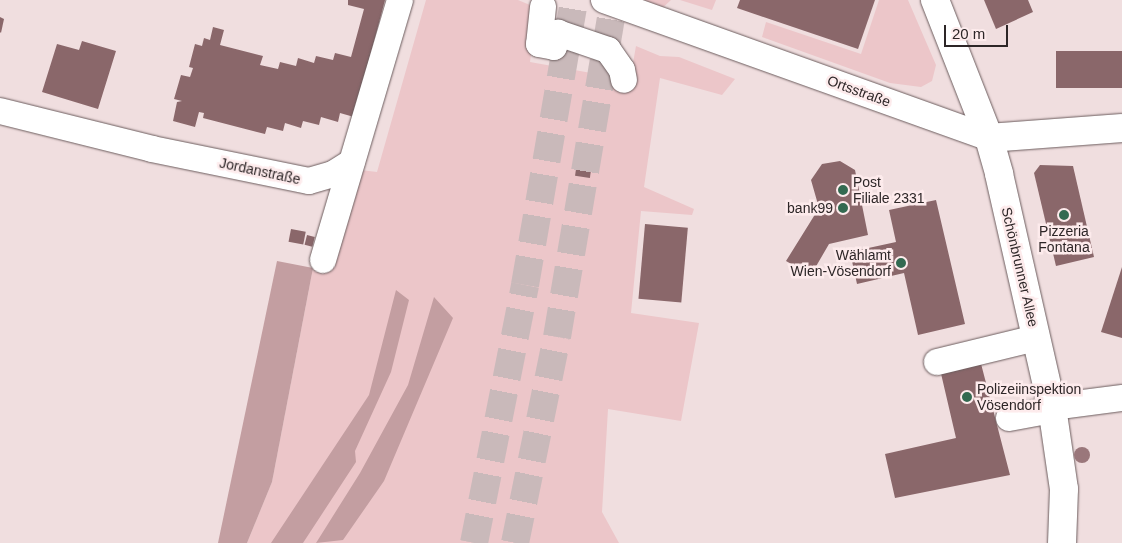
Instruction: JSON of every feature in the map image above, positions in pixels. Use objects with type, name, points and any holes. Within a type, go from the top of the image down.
[{"type":"main road","name":"Schönbrunner Allee","points":[[935,0],[989,138],[1036,338],[1052,409],[1064,489],[1062,543]]},
{"type":"main road","name":"Ortsstraße","points":[[989,138],[1122,128]]},
{"type":"street","points":[[322,260],[400,0]]},
{"type":"street","name":"Ortsstraße","points":[[604,0],[989,138]]},
{"type":"street","points":[[543,7],[539,44],[554,47],[558,33],[608,50],[622,70],[624,80]]},
{"type":"street","name":"Jordanstraße","points":[[0,111],[152,149],[309,182],[333,174],[352,162]]},
{"type":"street","points":[[937,362],[1036,338]]},
{"type":"street","points":[[1009,418],[1122,398]]},
{"type":"shaded area","points":[[426,0],[518,0],[537,8],[530,62],[630,80],[636,46],[660,56],[679,57],[735,79],[722,95],[660,78],[644,187],[694,209],[692,215],[641,211],[631,313],[699,323],[681,421],[608,409],[602,512],[619,543],[247,543],[272,482],[313,268],[360,170],[377,172]]},
{"type":"shaded area","points":[[632,0],[671,0],[659,11]]},
{"type":"shaded area","points":[[680,0],[716,0],[712,10]]},
{"type":"shaded area","points":[[879,0],[908,0],[936,65],[932,81],[921,87],[890,83],[762,37],[766,22],[861,54]]},
{"type":"shaded area","points":[[277,261],[313,268],[272,482],[247,543],[218,543]]},
{"type":"shaded area","points":[[396,290],[409,300],[391,372],[355,451],[356,462],[303,543],[271,543],[369,395]]},
{"type":"shaded area","points":[[434,297],[453,318],[384,481],[343,540],[316,543],[360,473],[408,385]]},
{"type":"building","points":[[348,0],[385,0],[354,117],[340,113],[338,122],[321,117],[319,125],[303,121],[301,128],[285,123],[283,131],[267,127],[265,134],[203,118],[204,113],[199,112],[195,127],[173,121],[177,102],[182,101],[174,99],[181,75],[190,77],[193,68],[189,67],[195,44],[202,46],[204,38],[210,40],[213,27],[224,30],[220,45],[263,56],[260,65],[278,69],[280,62],[296,66],[298,58],[314,63],[316,56],[333,60],[335,53],[351,57],[364,9],[348,5]]},
{"type":"building","points":[[740,0],[875,0],[858,49],[737,8]]},
{"type":"building","points":[[984,0],[1028,0],[1033,12],[996,29]]},
{"type":"building","points":[[0,17],[4,19],[1,33],[0,32]]},
{"type":"building","points":[[82,41],[116,51],[98,109],[42,92],[57,44],[79,50]]},
{"type":"building","points":[[1056,51],[1122,51],[1122,88],[1056,88]]},
{"type":"building","points":[[840,161],[855,170],[868,235],[829,244],[811,275],[786,261],[819,208],[811,180],[822,164]]},
{"type":"building","points":[[577,162],[592,164],[590,178],[575,176]]},
{"type":"building","name":"Pizzeria Fontana","points":[[1040,165],[1073,166],[1094,257],[1056,266],[1034,173]]},
{"type":"building","name":"Wählamt Wien-Vösendorf","points":[[936,200],[965,324],[918,335],[904,273],[857,284],[850,252],[896,242],[889,210]]},
{"type":"building","points":[[645,224],[688,228],[681,302],[638,299]]},
{"type":"building","points":[[291,229],[306,232],[303,245],[289,242]]},
{"type":"building","points":[[307,235],[315,237],[312,247],[305,245]]},
{"type":"building","points":[[1122,267],[1122,338],[1101,332]]},
{"type":"building","name":"Polizeiinspektion Vösendorf","points":[[979,356],[1010,475],[895,498],[885,454],[956,438],[939,365]]},
{"type":"tunnel","points":[[474,543],[525,285],[574,0]]},
{"type":"tunnel","points":[[515,543],[557,337],[614,0]]},
{"type":"place","name":"Post Filiale 2331","points":[[843,190]]},
{"type":"place","name":"bank99","points":[[843,208]]},
{"type":"place","name":"Pizzeria Fontana","points":[[1064,215]]},
{"type":"place","name":"Wählamt Wien-Vösendorf","points":[[901,263]]},
{"type":"place","name":"Polizeiinspektion Vösendorf","points":[[967,397]]}]
